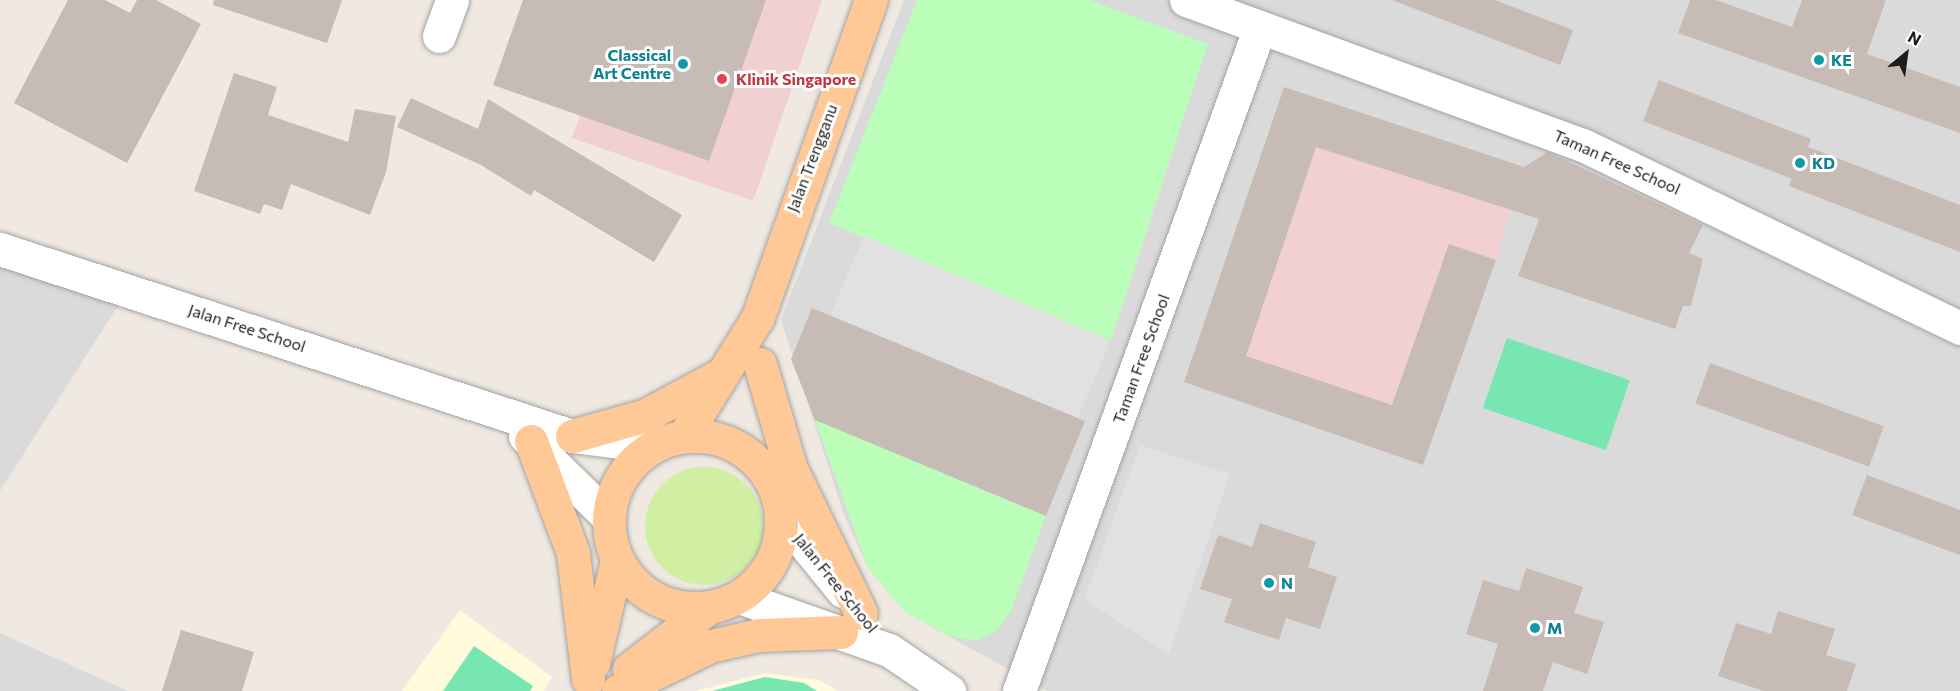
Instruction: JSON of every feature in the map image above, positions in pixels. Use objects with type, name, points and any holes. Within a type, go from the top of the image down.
[{"type":"main road","name":"Jalan Trengganu","points":[[684,436],[718,376],[758,317],[871,0]]},
{"type":"main road","name":"Jalan Trengganu","points":[[758,317],[760,364],[758,463]]},
{"type":"main road","points":[[618,691],[710,646],[759,635],[851,622],[791,469],[760,364]]},
{"type":"main road","points":[[572,436],[645,415],[718,376]]},
{"type":"main road","points":[[684,436],[719,440],[758,463],[774,488],[782,516],[772,563],[739,597],[708,608],[594,687],[617,561],[608,517],[614,489],[630,464],[652,446],[684,436]]},
{"type":"main road","points":[[531,441],[573,553],[594,687]]},
{"type":"main road","points":[[617,561],[655,599],[708,608]]},
{"type":"street","points":[[439,36],[452,0]]},
{"type":"street","name":"Taman Free School","points":[[1186,0],[1583,145],[1960,328]]},
{"type":"street","name":"Taman Free School","points":[[1019,691],[1260,27]]},
{"type":"street","name":"Jalan Free School","points":[[0,249],[494,408],[572,436],[652,446]]},
{"type":"street","name":"Jalan Free School","points":[[494,408],[608,517]]},
{"type":"street","name":"Jalan Free School","points":[[782,516],[851,622],[949,691]]},
{"type":"street","name":"Jalan Free School","points":[[739,597],[851,622]]},
{"type":"shaded area","points":[[622,0],[822,0],[753,201],[572,138]]},
{"type":"shaded area","points":[[904,0],[1960,0],[1960,691],[1047,691],[905,612],[868,568],[844,515],[781,320]]},
{"type":"shaded area","points":[[1316,147],[1511,210],[1496,260],[1449,244],[1392,405],[1245,356]]},
{"type":"shaded area","points":[[864,236],[1111,341],[1077,420],[830,315]]},
{"type":"shaded area","points":[[0,249],[128,290],[0,491]]},
{"type":"shaded area","points":[[1140,445],[1230,474],[1169,654],[1084,600]]},
{"type":"shaded area","points":[[460,610],[552,677],[544,691],[402,691]]},
{"type":"shaded area","points":[[0,633],[128,691],[0,691]]},
{"type":"shaded area","points":[[765,673],[819,680],[838,691],[696,691]]},
{"type":"green space","points":[[917,0],[1089,0],[1208,44],[1111,340],[829,223]]},
{"type":"green space","points":[[1507,338],[1630,380],[1606,450],[1483,408]]},
{"type":"green space","points":[[815,420],[1046,516],[1010,613],[995,632],[975,641],[950,636],[905,612],[868,568]]},
{"type":"green space","points":[[704,467],[727,472],[746,484],[758,503],[763,526],[758,549],[746,568],[727,580],[704,585],[681,580],[662,568],[650,549],[645,526],[650,503],[662,484],[681,472]]},
{"type":"green space","points":[[474,646],[533,686],[530,691],[443,691]]},
{"type":"green space","points":[[765,677],[804,683],[817,691],[712,691]]},
{"type":"building","points":[[68,0],[105,0],[130,13],[137,0],[156,0],[201,24],[127,163],[14,103]]},
{"type":"building","points":[[214,0],[342,0],[327,43],[213,5]]},
{"type":"building","points":[[523,0],[766,0],[709,161],[493,85]]},
{"type":"building","points":[[1392,0],[1495,0],[1573,30],[1560,65]]},
{"type":"building","name":"KE","points":[[1690,0],[1716,0],[1792,27],[1802,0],[1886,0],[1867,54],[1960,87],[1960,133],[1678,33]]},
{"type":"building","points":[[234,73],[277,87],[268,115],[348,142],[355,109],[396,116],[386,172],[370,215],[291,184],[282,210],[264,204],[260,214],[194,191]]},
{"type":"building","name":"KD","points":[[1659,80],[1811,139],[1808,147],[1960,205],[1960,252],[1789,186],[1792,179],[1643,121]]},
{"type":"building","points":[[1284,87],[1524,167],[1548,152],[1703,225],[1689,253],[1703,259],[1691,306],[1683,306],[1675,329],[1518,276],[1539,219],[1316,147],[1246,356],[1392,405],[1449,244],[1496,260],[1423,465],[1184,382]]},
{"type":"building","points":[[411,98],[478,129],[488,99],[682,215],[654,262],[534,190],[531,196],[481,165],[397,127]]},
{"type":"building","points":[[812,308],[1085,421],[1046,516],[815,420],[791,359]]},
{"type":"building","points":[[1710,363],[1884,426],[1869,467],[1695,403]]},
{"type":"building","points":[[1867,475],[1960,510],[1960,555],[1852,515]]},
{"type":"building","name":"N","points":[[1260,523],[1316,542],[1308,567],[1337,577],[1320,629],[1286,618],[1279,640],[1224,622],[1232,599],[1200,589],[1218,535],[1252,547]]},
{"type":"building","name":"M","points":[[1526,568],[1583,587],[1574,613],[1604,622],[1587,674],[1553,662],[1543,691],[1483,691],[1498,644],[1466,634],[1483,580],[1519,591]]},
{"type":"building","points":[[1778,611],[1835,629],[1826,655],[1856,664],[1847,691],[1764,691],[1718,676],[1736,623],[1771,634]]},
{"type":"building","points":[[181,630],[254,652],[242,691],[162,691]]},
{"type":"place","name":"KE","points":[[1819,60]]},
{"type":"place","name":"Classical Art Centre","points":[[683,64]]},
{"type":"place","name":"Klinik Singapore","points":[[722,79]]},
{"type":"place","name":"KD","points":[[1800,163]]},
{"type":"place","name":"N","points":[[1269,583]]},
{"type":"place","name":"M","points":[[1535,628]]}]
